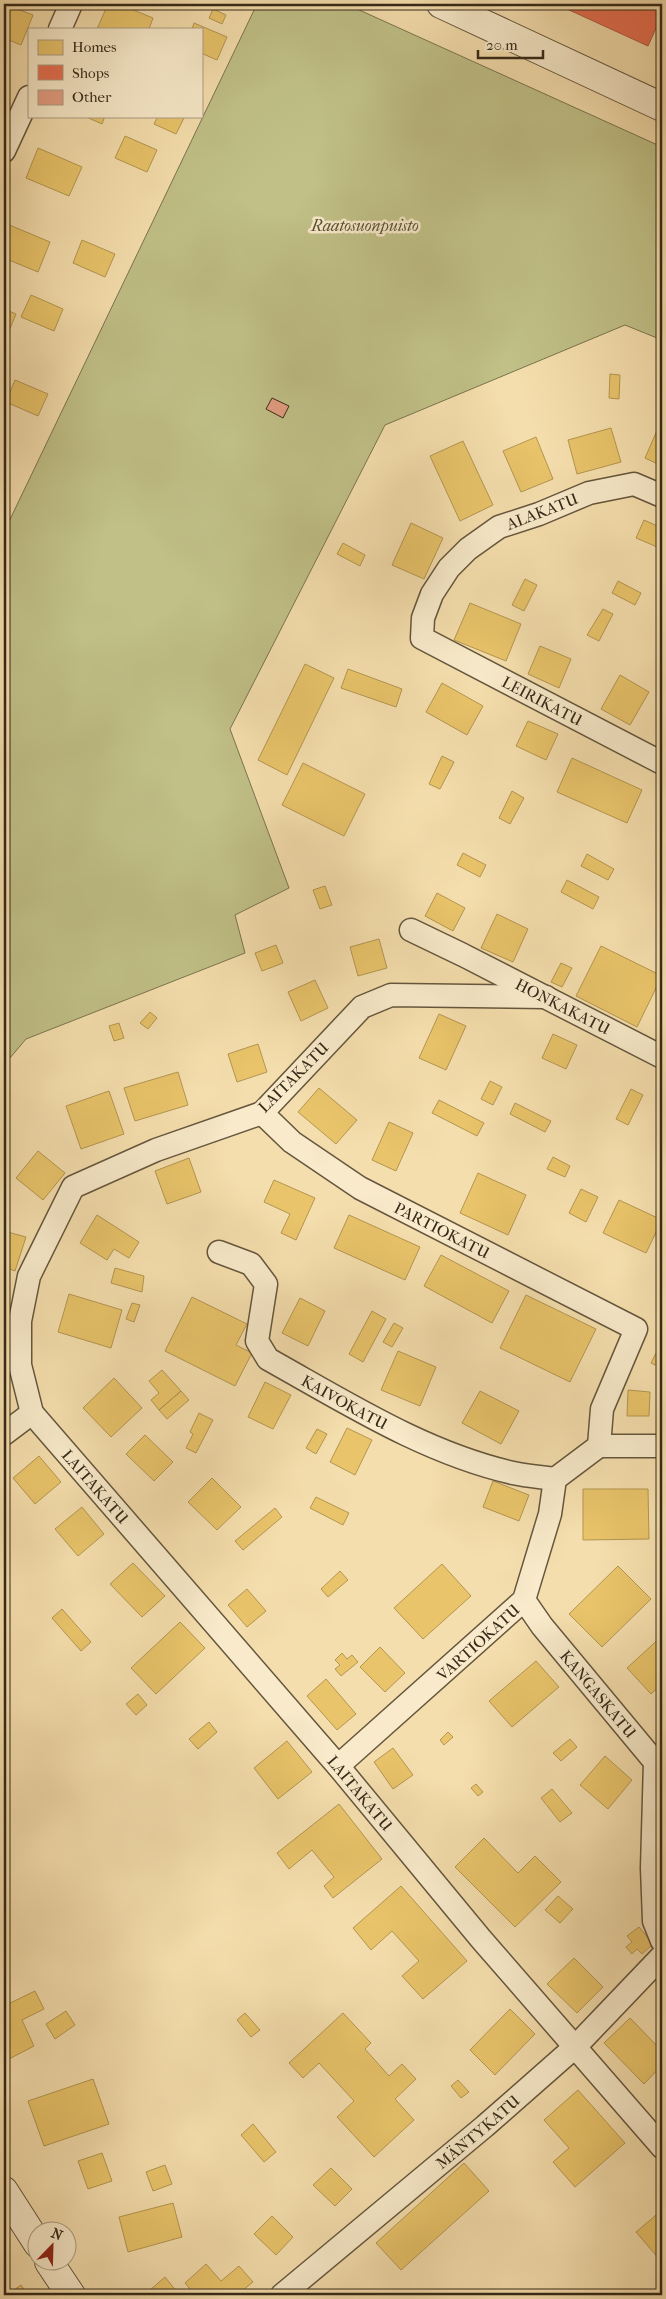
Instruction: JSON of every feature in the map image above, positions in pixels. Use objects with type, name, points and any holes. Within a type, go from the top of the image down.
[{"type":"street","points":[[60,28],[71,4]]},
{"type":"street","points":[[441,4],[662,107]]},
{"type":"street","points":[[4,151],[28,99]]},
{"type":"street","name":"ALAKATU","points":[[422,638],[422,618],[432,594],[449,568],[468,549],[500,527],[539,514],[589,493],[634,484],[662,496]]},
{"type":"street","name":"LEIRIKATU","points":[[422,638],[662,763]]},
{"type":"street","name":"HONKAKATU","points":[[411,930],[463,954],[662,1057]]},
{"type":"street","name":"LAITAKATU","points":[[546,997],[391,995],[362,1007],[262,1113],[156,1150],[73,1187],[29,1276],[20,1321],[20,1365],[32,1413],[338,1766],[481,1940],[576,2046],[662,2147]]},
{"type":"street","name":"PARTIOKATU","points":[[262,1113],[292,1142],[360,1188],[636,1329],[602,1408],[599,1446]]},
{"type":"street","name":"KAIVOKATU","points":[[219,1252],[251,1264],[266,1284],[257,1341],[268,1359],[404,1434],[480,1464],[514,1473],[555,1479]]},
{"type":"street","points":[[4,1434],[32,1413]]},
{"type":"street","points":[[555,1479],[599,1446],[662,1446]]},
{"type":"street","name":"VARTIOKATU","points":[[338,1766],[524,1600],[550,1514],[555,1479]]},
{"type":"street","name":"KANGASKATU","points":[[524,1600],[542,1626],[659,1762],[652,1868],[654,1921],[662,1941]]},
{"type":"street","name":"MÄNTYKATU","points":[[282,2295],[485,2126],[576,2046],[662,1956]]},
{"type":"street","points":[[4,2191],[28,2228]]},
{"type":"street","points":[[56,2272],[71,2295]]},
{"type":"green space","name":"Raatosuonpuisto","points":[[257,4],[346,4],[662,147],[662,340],[625,325],[385,425],[230,729],[289,888],[235,915],[245,953],[26,1039],[4,1065],[4,532]]},
{"type":"building: Homes","points":[[4,4],[33,15],[21,45],[4,38]]},
{"type":"building: Homes","points":[[108,4],[119,4],[153,18],[149,28],[97,28]]},
{"type":"building: Homes","points":[[213,9],[226,15],[222,24],[209,18]]},
{"type":"building: Homes","points":[[194,23],[227,37],[217,60],[202,53],[202,28],[192,28]]},
{"type":"building: Homes","points":[[88,118],[104,118],[102,124]]},
{"type":"building: Homes","points":[[157,118],[184,118],[176,134],[154,124]]},
{"type":"building: Homes","points":[[125,136],[157,150],[147,172],[115,158]]},
{"type":"building: Homes","points":[[38,148],[82,167],[69,196],[26,178]]},
{"type":"building: Homes","points":[[7,224],[50,242],[38,272],[4,258],[4,231]]},
{"type":"building: Homes","points":[[82,240],[115,254],[105,277],[73,263]]},
{"type":"building: Homes","points":[[31,295],[63,309],[54,331],[21,317]]},
{"type":"building: Homes","points":[[4,309],[16,314],[4,343]]},
{"type":"building: Homes","points":[[610,374],[620,375],[619,399],[609,398]]},
{"type":"building: Homes","points":[[15,380],[48,394],[38,416],[6,402]]},
{"type":"building: Homes","points":[[659,426],[662,428],[662,466],[645,458]]},
{"type":"building: Homes","points":[[611,428],[621,462],[577,474],[568,440]]},
{"type":"building: Homes","points":[[536,437],[553,479],[521,492],[503,451]]},
{"type":"building: Homes","points":[[463,441],[493,505],[460,521],[430,456]]},
{"type":"building: Homes","points":[[644,520],[662,528],[662,549],[636,538]]},
{"type":"building: Homes","points":[[411,523],[443,538],[424,579],[392,565]]},
{"type":"building: Homes","points":[[343,543],[365,555],[360,566],[337,554]]},
{"type":"building: Homes","points":[[525,579],[537,585],[524,611],[512,605]]},
{"type":"building: Homes","points":[[618,581],[641,593],[635,605],[612,593]]},
{"type":"building: Homes","points":[[470,603],[521,624],[506,661],[454,640]]},
{"type":"building: Homes","points":[[603,609],[613,614],[599,641],[587,635]]},
{"type":"building: Homes","points":[[540,646],[571,659],[559,688],[528,674]]},
{"type":"building: Homes","points":[[305,664],[334,678],[287,775],[258,760]]},
{"type":"building: Homes","points":[[348,669],[402,689],[396,707],[341,688]]},
{"type":"building: Homes","points":[[620,675],[649,692],[630,725],[601,709]]},
{"type":"building: Homes","points":[[442,683],[483,706],[467,735],[426,712]]},
{"type":"building: Homes","points":[[528,721],[558,734],[546,760],[516,746]]},
{"type":"building: Homes","points":[[442,756],[454,762],[440,789],[429,784]]},
{"type":"building: Homes","points":[[572,758],[642,790],[627,823],[557,792]]},
{"type":"building: Homes","points":[[303,763],[365,794],[344,836],[282,805]]},
{"type":"building: Homes","points":[[512,791],[524,798],[510,824],[499,818]]},
{"type":"building: Homes","points":[[662,821],[662,836],[657,833]]},
{"type":"building: Homes","points":[[463,853],[486,865],[480,877],[457,865]]},
{"type":"building: Homes","points":[[587,854],[614,869],[608,880],[581,866]]},
{"type":"building: Homes","points":[[567,880],[599,897],[593,909],[561,892]]},
{"type":"building: Homes","points":[[325,886],[332,905],[320,909],[313,890]]},
{"type":"building: Homes","points":[[437,893],[465,908],[453,931],[425,916]]},
{"type":"building: Homes","points":[[497,914],[528,929],[513,962],[481,948]]},
{"type":"building: Homes","points":[[379,939],[387,968],[358,976],[350,947]]},
{"type":"building: Homes","points":[[276,945],[283,963],[262,971],[255,953]]},
{"type":"building: Homes","points":[[601,946],[662,976],[637,1027],[576,996]]},
{"type":"building: Homes","points":[[561,963],[572,968],[562,987],[551,982]]},
{"type":"building: Homes","points":[[315,980],[328,1008],[301,1021],[288,992]]},
{"type":"building: Homes","points":[[150,1012],[157,1018],[148,1029],[140,1023]]},
{"type":"building: Homes","points":[[439,1014],[466,1026],[446,1070],[419,1058]]},
{"type":"building: Homes","points":[[119,1023],[124,1038],[114,1041],[109,1026]]},
{"type":"building: Homes","points":[[553,1034],[577,1045],[566,1069],[542,1058]]},
{"type":"building: Homes","points":[[258,1044],[267,1072],[237,1082],[228,1054]]},
{"type":"building: Homes","points":[[178,1072],[188,1105],[135,1121],[124,1088]]},
{"type":"building: Homes","points":[[490,1081],[502,1087],[493,1105],[481,1099]]},
{"type":"building: Homes","points":[[319,1088],[357,1120],[336,1144],[298,1112]]},
{"type":"building: Homes","points":[[631,1089],[643,1095],[628,1125],[616,1119]]},
{"type":"building: Homes","points":[[109,1091],[124,1134],[81,1149],[66,1106]]},
{"type":"building: Homes","points":[[439,1100],[484,1123],[477,1136],[432,1113]]},
{"type":"building: Homes","points":[[515,1103],[551,1121],[545,1132],[510,1114]]},
{"type":"building: Homes","points":[[389,1122],[413,1133],[396,1171],[372,1160]]},
{"type":"building: Homes","points":[[38,1151],[65,1173],[43,1200],[16,1178]]},
{"type":"building: Homes","points":[[553,1157],[570,1166],[565,1177],[547,1169]]},
{"type":"building: Homes","points":[[189,1158],[201,1192],[167,1204],[155,1171]]},
{"type":"building: Homes","points":[[478,1173],[526,1195],[508,1235],[460,1213]]},
{"type":"building: Homes","points":[[274,1180],[315,1198],[296,1240],[281,1233],[290,1214],[264,1202]]},
{"type":"building: Homes","points":[[581,1189],[598,1197],[586,1222],[569,1213]]},
{"type":"building: Homes","points":[[619,1200],[662,1220],[646,1253],[603,1233]]},
{"type":"building: Homes","points":[[97,1215],[139,1242],[129,1258],[114,1249],[107,1260],[80,1243]]},
{"type":"building: Homes","points":[[349,1215],[420,1247],[405,1280],[334,1248]]},
{"type":"building: Homes","points":[[4,1231],[26,1237],[15,1271],[4,1267]]},
{"type":"building: Homes","points":[[441,1255],[509,1291],[492,1323],[424,1286]]},
{"type":"building: Homes","points":[[115,1268],[144,1276],[142,1292],[111,1283]]},
{"type":"building: Homes","points":[[69,1294],[122,1310],[111,1348],[58,1332]]},
{"type":"building: Homes","points":[[526,1295],[596,1329],[570,1382],[500,1348]]},
{"type":"building: Homes","points":[[192,1297],[247,1324],[236,1345],[252,1353],[235,1386],[165,1351]]},
{"type":"building: Homes","points":[[300,1298],[325,1311],[308,1346],[282,1333]]},
{"type":"building: Homes","points":[[132,1303],[140,1305],[134,1322],[126,1319]]},
{"type":"building: Homes","points":[[372,1311],[386,1319],[363,1362],[349,1354]]},
{"type":"building: Homes","points":[[394,1323],[403,1328],[392,1347],[383,1342]]},
{"type":"building: Homes","points":[[398,1351],[436,1367],[420,1406],[381,1390]]},
{"type":"building: Homes","points":[[657,1351],[662,1353],[662,1368],[651,1363]]},
{"type":"building: Homes","points":[[162,1370],[181,1391],[159,1410],[151,1400],[159,1393],[149,1381]]},
{"type":"building: Homes","points":[[114,1378],[142,1408],[111,1437],[83,1408]]},
{"type":"building: Homes","points":[[265,1382],[291,1395],[273,1429],[248,1417]]},
{"type":"building: Homes","points":[[628,1390],[650,1392],[649,1416],[627,1416]]},
{"type":"building: Homes","points":[[181,1391],[189,1400],[167,1419],[159,1410]]},
{"type":"building: Homes","points":[[480,1391],[519,1411],[501,1444],[462,1423]]},
{"type":"building: Homes","points":[[199,1413],[213,1420],[196,1453],[186,1448],[193,1434],[190,1432]]},
{"type":"building: Homes","points":[[347,1428],[372,1440],[355,1475],[330,1462]]},
{"type":"building: Homes","points":[[317,1429],[327,1434],[316,1454],[306,1448]]},
{"type":"building: Homes","points":[[145,1435],[173,1462],[154,1481],[126,1454]]},
{"type":"building: Homes","points":[[39,1456],[61,1482],[35,1504],[13,1478]]},
{"type":"building: Homes","points":[[212,1478],[241,1507],[217,1530],[188,1502]]},
{"type":"building: Homes","points":[[493,1481],[529,1495],[519,1521],[483,1507]]},
{"type":"building: Homes","points":[[583,1489],[648,1489],[649,1539],[583,1540]]},
{"type":"building: Homes","points":[[316,1497],[349,1513],[343,1525],[310,1508]]},
{"type":"building: Homes","points":[[82,1507],[104,1534],[78,1556],[55,1529]]},
{"type":"building: Homes","points":[[275,1508],[282,1517],[243,1550],[235,1541]]},
{"type":"building: Homes","points":[[133,1563],[165,1596],[142,1617],[110,1584]]},
{"type":"building: Homes","points":[[442,1564],[471,1596],[423,1639],[394,1608]]},
{"type":"building: Homes","points":[[618,1566],[651,1599],[602,1647],[569,1614]]},
{"type":"building: Homes","points":[[340,1571],[348,1580],[328,1597],[321,1589]]},
{"type":"building: Homes","points":[[247,1589],[266,1611],[247,1627],[228,1605]]},
{"type":"building: Homes","points":[[62,1609],[91,1642],[81,1651],[52,1618]]},
{"type":"building: Homes","points":[[180,1622],[205,1648],[156,1694],[131,1668]]},
{"type":"building: Homes","points":[[662,1636],[662,1684],[651,1694],[627,1668]]},
{"type":"building: Homes","points":[[380,1647],[405,1673],[385,1692],[360,1667]]},
{"type":"building: Homes","points":[[342,1653],[347,1659],[352,1655],[358,1662],[341,1676],[335,1669],[340,1665],[335,1660]]},
{"type":"building: Homes","points":[[536,1661],[559,1687],[512,1727],[489,1701]]},
{"type":"building: Homes","points":[[326,1679],[356,1714],[337,1730],[307,1696]]},
{"type":"building: Homes","points":[[138,1694],[147,1705],[136,1715],[126,1704]]},
{"type":"building: Homes","points":[[209,1722],[217,1732],[198,1749],[189,1739]]},
{"type":"building: Homes","points":[[448,1732],[453,1737],[444,1745],[440,1740]]},
{"type":"building: Homes","points":[[570,1739],[577,1747],[561,1761],[553,1753]]},
{"type":"building: Homes","points":[[287,1741],[312,1772],[278,1799],[254,1768]]},
{"type":"building: Homes","points":[[393,1748],[413,1775],[393,1789],[374,1762]]},
{"type":"building: Homes","points":[[605,1756],[632,1780],[608,1809],[580,1785]]},
{"type":"building: Homes","points":[[476,1784],[483,1792],[478,1796],[471,1788]]},
{"type":"building: Homes","points":[[552,1789],[572,1813],[560,1822],[541,1798]]},
{"type":"building: Homes","points":[[339,1804],[382,1859],[333,1898],[324,1886],[334,1877],[312,1850],[289,1869],[277,1853]]},
{"type":"building: Homes","points":[[484,1838],[518,1873],[535,1856],[561,1882],[515,1927],[455,1867]]},
{"type":"building: Homes","points":[[401,1886],[467,1961],[423,1999],[402,1976],[419,1961],[392,1931],[371,1950],[353,1928]]},
{"type":"building: Homes","points":[[558,1896],[573,1909],[560,1923],[545,1910]]},
{"type":"building: Homes","points":[[639,1927],[653,1944],[642,1954],[637,1949],[632,1954],[626,1947],[632,1942],[627,1936]]},
{"type":"building: Homes","points":[[574,1958],[603,1987],[577,2013],[547,1984]]},
{"type":"building: Homes","points":[[35,1991],[44,2009],[22,2020],[34,2046],[7,2060],[4,2054],[4,2006]]},
{"type":"building: Homes","points":[[510,2009],[535,2034],[495,2075],[470,2050]]},
{"type":"building: Homes","points":[[66,2011],[75,2025],[55,2039],[46,2024]]},
{"type":"building: Homes","points":[[245,2013],[260,2030],[251,2037],[237,2020]]},
{"type":"building: Homes","points":[[343,2013],[371,2043],[365,2049],[389,2076],[402,2064],[416,2079],[395,2099],[414,2120],[374,2157],[337,2117],[354,2101],[319,2063],[303,2078],[289,2063]]},
{"type":"building: Homes","points":[[630,2018],[662,2051],[662,2065],[644,2084],[604,2043]]},
{"type":"building: Homes","points":[[93,2079],[109,2124],[44,2146],[28,2101]]},
{"type":"building: Homes","points":[[458,2080],[469,2092],[461,2098],[451,2086]]},
{"type":"building: Homes","points":[[578,2090],[625,2143],[575,2187],[553,2162],[569,2148],[544,2120]]},
{"type":"building: Homes","points":[[253,2124],[276,2152],[264,2162],[241,2135]]},
{"type":"building: Homes","points":[[102,2153],[112,2181],[88,2189],[78,2161]]},
{"type":"building: Homes","points":[[464,2163],[489,2191],[401,2270],[376,2243]]},
{"type":"building: Homes","points":[[165,2165],[172,2184],[153,2191],[146,2172]]},
{"type":"building: Homes","points":[[331,2168],[352,2189],[335,2206],[313,2185]]},
{"type":"building: Homes","points":[[173,2203],[182,2237],[128,2252],[119,2217]]},
{"type":"building: Homes","points":[[662,2210],[662,2258],[660,2260],[636,2232]]},
{"type":"building: Homes","points":[[272,2216],[293,2237],[276,2255],[254,2234]]},
{"type":"building: Homes","points":[[206,2264],[221,2281],[239,2266],[253,2282],[237,2295],[195,2295],[185,2283]]},
{"type":"building: Homes","points":[[165,2277],[177,2292],[174,2295],[155,2295],[150,2290]]},
{"type":"building: Homes","points":[[21,2285],[28,2295],[7,2295]]},
{"type":"building: Shops","points":[[556,4],[662,4],[662,15],[648,46]]},
{"type":"building: Other","points":[[272,398],[289,406],[283,418],[266,409]]}]
